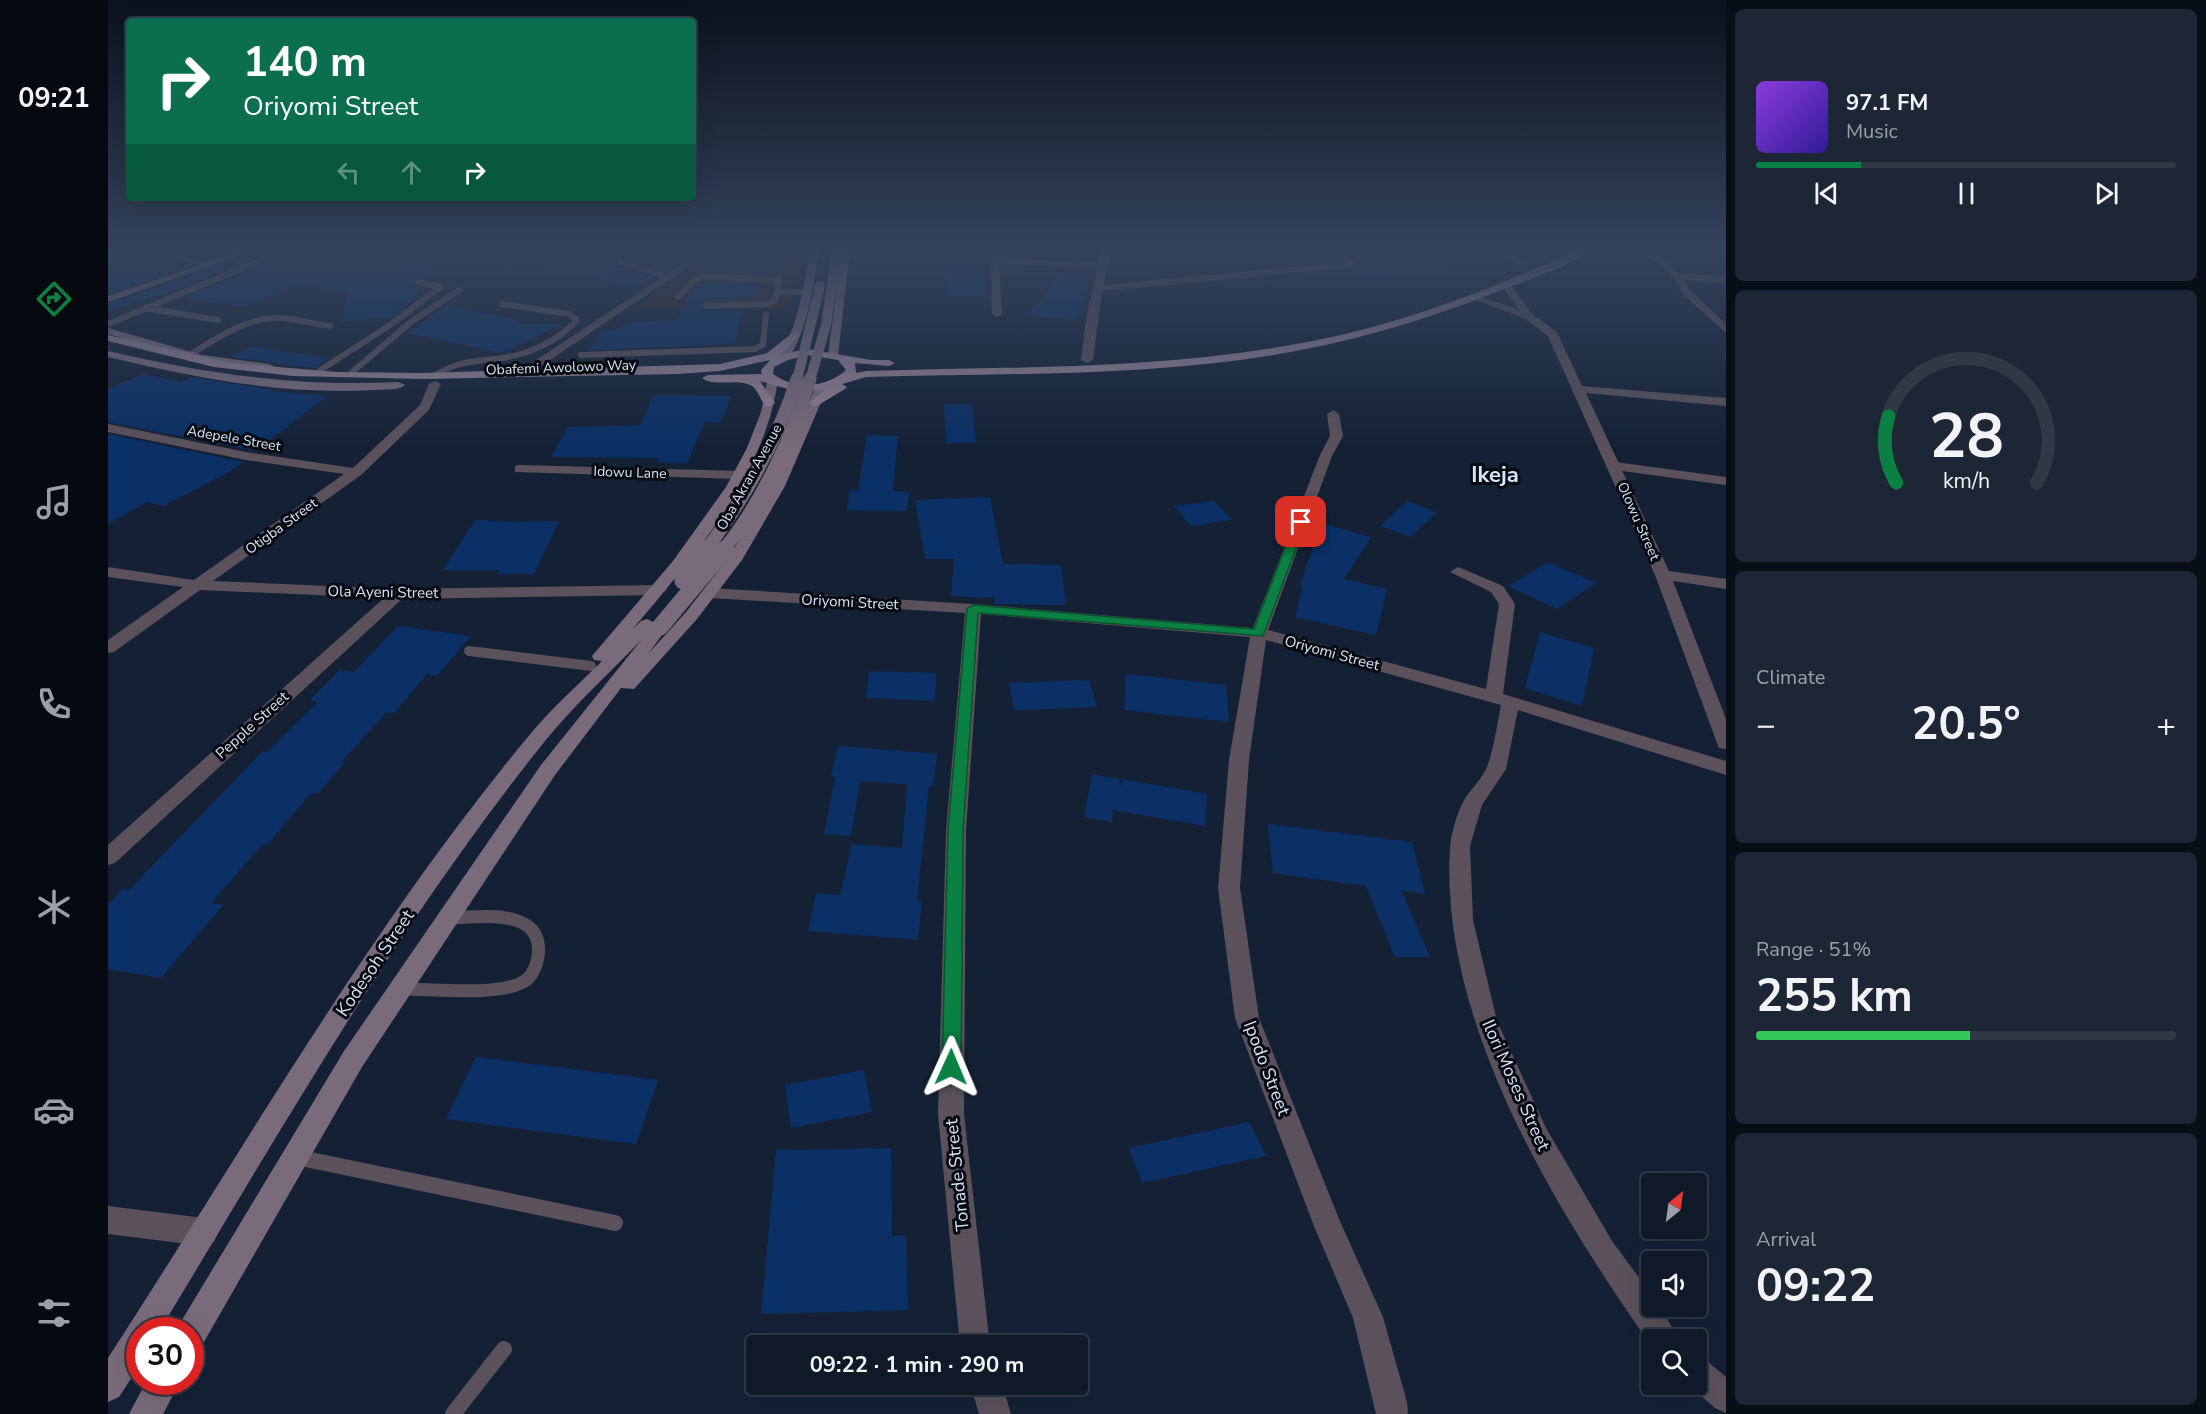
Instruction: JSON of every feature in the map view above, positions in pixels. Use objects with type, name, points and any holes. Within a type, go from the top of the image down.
[{"type":"main road","points":[[540,735],[591,666],[659,590],[740,475],[762,428],[769,403],[772,379],[767,370],[770,365],[789,354],[800,315]]},
{"type":"main road","name":"Oba Akran Avenue","points":[[654,625],[716,540],[765,459],[788,405],[814,315]]},
{"type":"main road","name":"Oba Akran Avenue","points":[[654,625],[733,539],[779,460],[802,407],[823,335],[826,315]]},
{"type":"main road","points":[[836,352],[839,315]]},
{"type":"main road","points":[[710,378],[755,377],[803,387],[866,374],[1125,367],[1229,353],[1396,315]]},
{"type":"main road","points":[[700,368],[758,366],[807,352],[836,352],[889,363],[1087,360],[1280,351],[1356,335],[1427,315]]},
{"type":"main road","points":[[108,331],[189,355],[271,368],[384,377]]},
{"type":"main road","points":[[700,368],[743,363],[775,355],[785,348],[795,334]]},
{"type":"main road","points":[[108,338],[187,359],[294,377],[384,377],[435,380]]},
{"type":"main road","points":[[108,349],[188,368],[399,385]]},
{"type":"main road","points":[[548,770],[655,656],[710,593],[748,540],[780,480],[820,391],[848,377],[852,366],[836,352]]},
{"type":"main road","points":[[108,354],[171,370],[261,383],[355,388],[435,380]]},
{"type":"main road","name":"Obafemi Awolowo Way","points":[[435,380],[522,374],[700,368]]},
{"type":"main road","points":[[815,404],[832,390],[897,373]]},
{"type":"main road","points":[[710,378],[756,383],[769,403]]},
{"type":"main road","name":"Obafemi Awolowo Way","points":[[435,380],[710,378]]},
{"type":"main road","points":[[740,475],[753,469],[765,468],[777,472],[780,480]]},
{"type":"main road","points":[[201,1317],[353,1059],[548,770],[654,625]]},
{"type":"main road","name":"Kodesoh Street","points":[[151,1317],[333,1024],[458,841],[540,735],[654,625]]},
{"type":"main road","points":[[108,1386],[126,1358]]},
{"type":"main road","points":[[145,1414],[156,1395]]},
{"type":"street","points":[[522,374],[611,315]]},
{"type":"street","points":[[1087,360],[1092,315]]},
{"type":"street","name":"Olowu Street","points":[[1525,315],[1553,334],[1580,388],[1663,574],[1726,743]]},
{"type":"street","points":[[1710,315],[1726,330]]},
{"type":"street","name":"Otigba Street","points":[[108,648],[356,472],[425,407],[435,380]]},
{"type":"street","points":[[1580,388],[1726,402]]},
{"type":"street","name":"Ipodo Street","points":[[1333,414],[1338,435],[1334,446],[1326,455],[1259,633],[1239,760],[1229,888],[1247,1018],[1328,1226],[1368,1317],[1391,1402],[1392,1414]]},
{"type":"street","name":"Adepele Street","points":[[108,428],[246,456],[356,472]]},
{"type":"street","name":"Idowu Lane","points":[[520,469],[740,475]]},
{"type":"street","name":"Ola Ayeni Street","points":[[108,572],[198,585],[398,594],[659,590]]},
{"type":"street","name":"Ilori Moses Street","points":[[1458,572],[1497,589],[1507,604],[1496,770],[1472,804],[1460,846],[1462,920],[1485,1021],[1537,1137],[1602,1251],[1657,1329]]},
{"type":"street","points":[[1663,574],[1726,584]]},
{"type":"street","name":"Oriyomi Street","points":[[710,593],[973,609],[1259,633],[1502,700],[1726,768]]},
{"type":"street","name":"Pepple Street","points":[[108,857],[398,594]]},
{"type":"street","name":"Tonade Street","points":[[973,609],[956,831],[951,1114],[974,1335]]},
{"type":"street","points":[[108,1220],[204,1232]]},
{"type":"street","points":[[1707,1381],[1726,1397]]},
{"type":"street","points":[[989,1395],[995,1414]]},
{"type":"lane","points":[[108,324],[129,315]]},
{"type":"lane","points":[[188,315],[218,320]]},
{"type":"lane","points":[[319,371],[404,315]]},
{"type":"lane","points":[[351,373],[422,315]]},
{"type":"lane","points":[[520,355],[570,329],[577,320],[570,315]]},
{"type":"lane","points":[[581,355],[664,354],[755,349],[763,345],[766,315]]},
{"type":"lane","points":[[189,355],[243,326],[258,321],[274,318],[330,326]]},
{"type":"lane","points":[[675,369],[686,353]]},
{"type":"lane","points":[[656,370],[664,354]]},
{"type":"lane","points":[[435,380],[456,362],[520,355],[547,358]]},
{"type":"lane","points":[[1615,466],[1726,481]]},
{"type":"lane","points":[[469,651],[591,666]]},
{"type":"lane","points":[[401,989],[498,988],[522,983],[534,971],[539,940],[535,930],[526,922],[514,918],[449,918]]},
{"type":"lane","points":[[295,1157],[615,1223]]},
{"type":"lane","points":[[453,1414],[504,1349]]},
{"type":"building","points":[[344,315],[395,315],[392,317],[342,322]]},
{"type":"building","points":[[433,315],[491,315],[517,320],[518,324],[563,323],[502,353],[408,333]]},
{"type":"building","points":[[680,315],[741,315],[735,344],[587,350],[598,342],[602,329],[614,331],[628,322],[677,320]]},
{"type":"building","points":[[1029,315],[1078,315],[1076,321]]},
{"type":"building","points":[[250,347],[329,358],[314,368],[231,357]]},
{"type":"building","points":[[142,374],[181,382],[190,377],[274,390],[271,391],[327,396],[256,451],[108,422],[108,389]]},
{"type":"building","points":[[653,395],[731,396],[720,423],[705,422],[687,463],[657,462],[659,458],[551,457],[568,427],[641,425]]},
{"type":"building","points":[[944,404],[972,404],[976,443],[946,443]]},
{"type":"building","points":[[108,434],[243,462],[231,471],[163,506],[147,502],[108,524]]},
{"type":"building","points":[[867,435],[898,436],[893,491],[909,492],[907,511],[847,510],[850,490],[858,491]]},
{"type":"building","points":[[990,497],[1003,564],[1061,565],[1066,605],[995,604],[995,598],[951,596],[954,559],[925,559],[915,500]]},
{"type":"building","points":[[1214,501],[1232,520],[1191,526],[1174,506]]},
{"type":"building","points":[[1407,501],[1437,512],[1411,537],[1380,526]]},
{"type":"building","points":[[475,520],[559,521],[534,574],[497,574],[500,570],[443,570]]},
{"type":"building","points":[[1321,523],[1371,537],[1344,579],[1387,589],[1376,635],[1295,617],[1303,586],[1300,586]]},
{"type":"building","points":[[1548,562],[1596,583],[1557,609],[1508,586]]},
{"type":"building","points":[[398,626],[471,636],[437,676],[427,674],[394,713],[387,712],[341,762],[345,762],[318,794],[311,793],[268,844],[263,844],[211,903],[223,905],[161,978],[108,969],[108,905],[123,889],[129,890],[263,751],[267,752],[318,702],[310,700],[340,670],[354,672]]},
{"type":"building","points":[[1540,632],[1594,648],[1582,706],[1525,688]]},
{"type":"building","points":[[869,671],[936,673],[935,701],[866,698]]},
{"type":"building","points":[[1126,674],[1226,685],[1229,722],[1124,710]]},
{"type":"building","points":[[1089,680],[1097,707],[1014,710],[1009,683]]},
{"type":"building","points":[[838,746],[937,754],[933,786],[929,786],[917,901],[922,901],[918,940],[808,931],[816,893],[840,895],[852,844],[902,848],[907,784],[860,781],[851,836],[824,834],[835,777],[831,776]]},
{"type":"building","points":[[1092,774],[1119,779],[1122,787],[1122,779],[1207,794],[1205,826],[1113,810],[1112,822],[1084,817]]},
{"type":"building","points":[[1268,824],[1412,842],[1425,894],[1401,890],[1430,957],[1395,957],[1366,886],[1273,873]]},
{"type":"building","points":[[476,1057],[658,1080],[636,1144],[446,1119]]},
{"type":"building","points":[[864,1070],[872,1112],[791,1128],[785,1085]]},
{"type":"building","points":[[1249,1122],[1266,1156],[1142,1183],[1129,1148]]},
{"type":"building","points":[[891,1148],[892,1236],[906,1235],[908,1310],[761,1314],[776,1150]]},
{"type":"district","name":"Ikeja","points":[[1495,474]]},
{"type":"route","points":[[951,1067],[956,831],[973,609],[1246,634],[1259,633],[1301,522]]}]
